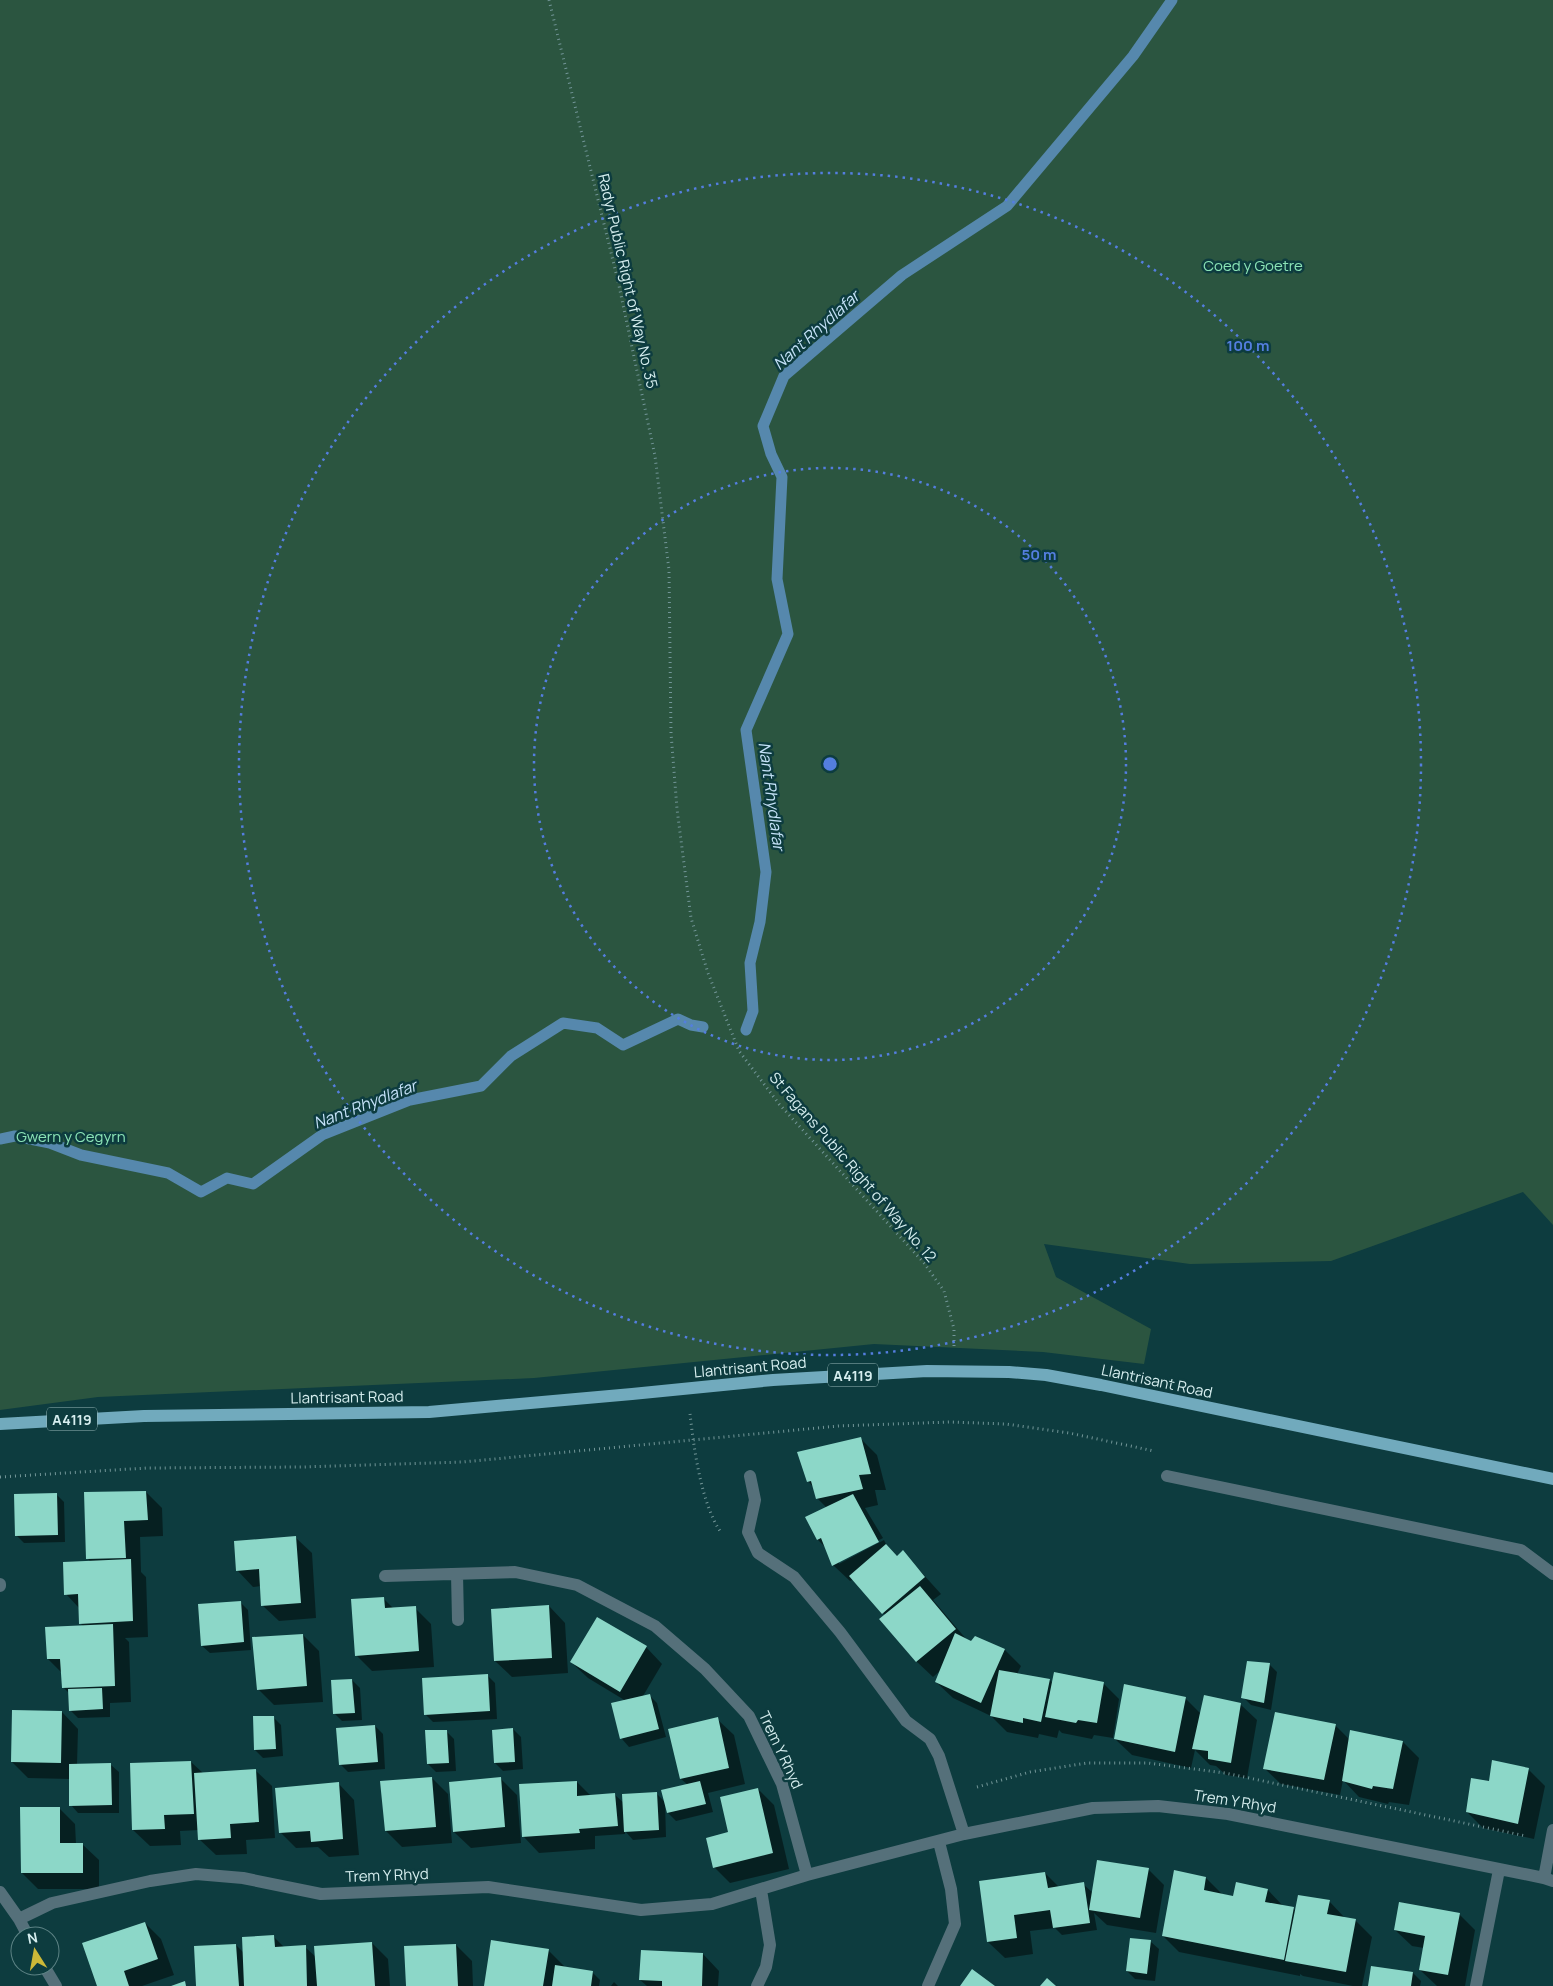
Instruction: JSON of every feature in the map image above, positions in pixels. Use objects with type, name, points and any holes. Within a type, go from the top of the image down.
[{"type":"main road","name":"Llantrisant Road","points":[[0,1424],[144,1416],[429,1412],[773,1380],[927,1371],[1009,1372],[1046,1375],[1553,1479]]},
{"type":"street","points":[[750,1476],[754,1500],[748,1532],[758,1553],[794,1577],[840,1632],[906,1722],[930,1739],[939,1756],[964,1834]]},
{"type":"street","points":[[1166,1476],[1521,1550],[1553,1574]]},
{"type":"street","name":"Trem Y Rhyd","points":[[386,1576],[515,1572],[577,1585],[655,1626],[705,1669],[749,1716],[782,1784],[807,1875]]},
{"type":"street","points":[[457,1574],[458,1620]]},
{"type":"street","name":"Trem Y Rhyd","points":[[19,1919],[52,1903],[150,1880],[196,1874],[243,1878],[321,1894],[488,1887],[642,1910],[712,1904],[807,1875],[964,1834],[1093,1808],[1158,1806],[1228,1814],[1549,1880],[1552,1836]]},
{"type":"street","points":[[928,1986],[955,1924],[951,1890],[939,1842]]},
{"type":"street","points":[[1476,1986],[1499,1870]]},
{"type":"street","points":[[757,1986],[766,1967],[770,1945],[761,1890]]},
{"type":"street","points":[[0,1892],[23,1926]]},
{"type":"path","name":"Radyr Public Right of Way No. 35","points":[[549,0],[618,281],[655,456],[669,570]]},
{"type":"path","name":"St Fagans Public Right of Way No. 12","points":[[669,570],[671,733],[677,809],[691,918],[708,974],[735,1043],[744,1058],[779,1104],[924,1263],[944,1291],[954,1329],[954,1371]]},
{"type":"path","points":[[690,1414],[693,1440],[707,1504],[716,1526],[724,1538]]},
{"type":"path","points":[[0,1477],[147,1468],[463,1462],[838,1426],[950,1422],[1006,1424],[1069,1433],[1161,1452]]},
{"type":"path","points":[[970,1785],[980,1788],[1030,1772],[1086,1763],[1148,1763],[1225,1773],[1552,1836]]},
{"type":"green space","points":[[0,0],[1553,0],[1553,1225],[1523,1192],[1331,1261],[1190,1264],[1044,1244],[1056,1277],[1151,1329],[1144,1364],[1043,1352],[874,1344],[534,1378],[98,1397],[0,1410]]},
{"type":"building","points":[[861,1437],[871,1474],[859,1475],[863,1489],[816,1499],[811,1481],[807,1482],[797,1452]]},
{"type":"building","points":[[146,1491],[148,1520],[124,1521],[126,1558],[86,1559],[84,1492]]},
{"type":"building","points":[[57,1493],[58,1535],[15,1536],[14,1494]]},
{"type":"building","points":[[853,1494],[879,1542],[832,1566],[821,1538],[817,1540],[805,1517]]},
{"type":"building","points":[[296,1536],[301,1603],[261,1606],[259,1569],[236,1571],[234,1541]]},
{"type":"building","points":[[886,1544],[897,1556],[903,1550],[925,1577],[882,1614],[849,1576]]},
{"type":"building","points":[[131,1559],[133,1621],[79,1624],[78,1594],[64,1595],[63,1562]]},
{"type":"building","points":[[920,1586],[956,1629],[916,1662],[879,1619]]},
{"type":"building","points":[[384,1597],[385,1608],[416,1606],[419,1651],[355,1656],[351,1599]]},
{"type":"building","points":[[241,1601],[244,1642],[201,1646],[198,1604]]},
{"type":"building","points":[[549,1605],[552,1658],[494,1661],[491,1609]]},
{"type":"building","points":[[597,1617],[647,1646],[620,1692],[570,1662]]},
{"type":"building","points":[[113,1624],[115,1686],[62,1688],[60,1659],[47,1659],[45,1627]]},
{"type":"building","points":[[955,1633],[971,1641],[975,1636],[1005,1649],[981,1703],[935,1682]]},
{"type":"building","points":[[303,1634],[307,1686],[257,1690],[252,1637]]},
{"type":"building","points":[[1247,1661],[1270,1663],[1264,1703],[1241,1698]]},
{"type":"building","points":[[999,1670],[1050,1679],[1041,1722],[1023,1718],[1023,1723],[990,1716]]},
{"type":"building","points":[[1054,1672],[1104,1682],[1097,1723],[1078,1720],[1076,1723],[1045,1717]]},
{"type":"building","points":[[488,1674],[490,1711],[424,1715],[422,1678]]},
{"type":"building","points":[[352,1679],[355,1713],[333,1714],[331,1680]]},
{"type":"building","points":[[1124,1684],[1186,1697],[1175,1752],[1114,1739]]},
{"type":"building","points":[[102,1688],[103,1709],[69,1711],[68,1689]]},
{"type":"building","points":[[650,1694],[659,1729],[620,1739],[611,1703]]},
{"type":"building","points":[[1204,1695],[1241,1703],[1231,1763],[1208,1759],[1208,1751],[1192,1749]]},
{"type":"building","points":[[12,1710],[62,1711],[61,1763],[11,1762]]},
{"type":"building","points":[[1275,1712],[1336,1724],[1324,1780],[1263,1769]]},
{"type":"building","points":[[253,1716],[274,1716],[276,1749],[254,1750]]},
{"type":"building","points":[[718,1717],[729,1768],[680,1779],[668,1729]]},
{"type":"building","points":[[375,1725],[378,1762],[339,1765],[336,1728]]},
{"type":"building","points":[[513,1728],[515,1762],[494,1763],[492,1730]]},
{"type":"building","points":[[425,1730],[447,1730],[449,1763],[427,1764]]},
{"type":"building","points":[[1350,1730],[1403,1741],[1393,1789],[1373,1786],[1372,1789],[1342,1781]]},
{"type":"building","points":[[1492,1760],[1529,1768],[1518,1824],[1466,1812],[1471,1778],[1489,1781]]},
{"type":"building","points":[[191,1761],[194,1814],[164,1815],[165,1829],[132,1830],[130,1763]]},
{"type":"building","points":[[111,1763],[112,1805],[69,1806],[69,1764]]},
{"type":"building","points":[[256,1769],[259,1822],[230,1824],[231,1838],[198,1840],[194,1773]]},
{"type":"building","points":[[432,1777],[436,1827],[385,1831],[380,1781]]},
{"type":"building","points":[[501,1777],[505,1827],[453,1832],[449,1782]]},
{"type":"building","points":[[577,1781],[577,1796],[615,1793],[618,1826],[579,1829],[580,1833],[522,1837],[519,1784]]},
{"type":"building","points":[[700,1781],[706,1804],[667,1813],[661,1790]]},
{"type":"building","points":[[339,1782],[343,1839],[311,1842],[310,1831],[279,1833],[275,1788]]},
{"type":"building","points":[[758,1788],[773,1853],[713,1868],[706,1838],[728,1832],[720,1797]]},
{"type":"building","points":[[657,1792],[659,1830],[624,1832],[622,1794]]},
{"type":"building","points":[[20,1807],[60,1807],[60,1843],[83,1843],[83,1873],[21,1873]]},
{"type":"building","points":[[1097,1860],[1149,1868],[1140,1918],[1089,1910]]},
{"type":"building","points":[[1174,1870],[1206,1877],[1204,1890],[1233,1896],[1236,1882],[1268,1889],[1265,1902],[1294,1907],[1284,1960],[1162,1936]]},
{"type":"building","points":[[1045,1872],[1048,1888],[1084,1882],[1090,1923],[1053,1928],[1050,1910],[1014,1915],[1017,1938],[987,1942],[979,1881]]},
{"type":"building","points":[[1298,1895],[1330,1900],[1327,1914],[1356,1919],[1346,1972],[1285,1961]]},
{"type":"building","points":[[1399,1902],[1460,1913],[1448,1975],[1419,1970],[1425,1936],[1394,1930]]},
{"type":"building","points":[[145,1922],[158,1959],[124,1971],[129,1986],[97,1986],[82,1943]]},
{"type":"building","points":[[274,1935],[275,1947],[306,1945],[307,1986],[244,1986],[242,1937]]},
{"type":"building","points":[[1130,1938],[1151,1940],[1147,1974],[1126,1971]]},
{"type":"building","points":[[491,1940],[549,1949],[543,1986],[484,1986]]},
{"type":"building","points":[[372,1942],[375,1986],[317,1986],[314,1946]]},
{"type":"building","points":[[236,1944],[239,1986],[196,1986],[194,1946]]},
{"type":"building","points":[[456,1944],[458,1986],[406,1986],[404,1946]]},
{"type":"building","points":[[641,1950],[703,1953],[702,1986],[662,1986],[662,1981],[639,1980]]},
{"type":"building","points":[[555,1965],[593,1971],[591,1986],[552,1986]]},
{"type":"building","points":[[1371,1966],[1413,1972],[1411,1986],[1368,1986]]},
{"type":"building","points":[[972,1969],[995,1986],[960,1986]]},
{"type":"building","points":[[1047,1978],[1056,1986],[1040,1986]]},
{"type":"building","points":[[185,1981],[186,1986],[171,1986]]},
{"type":"waterway","name":"Nant Rhydlafar","points":[[746,1030],[753,1011],[750,963],[760,922],[766,872],[746,730],[788,634],[777,579],[782,477],[771,454],[763,426],[784,376],[902,275],[1007,206],[1133,56],[1172,0]]},
{"type":"waterway","name":"Nant Rhydlafar","points":[[0,1139],[15,1136],[50,1143],[81,1155],[168,1173],[201,1192],[227,1178],[253,1184],[322,1135],[410,1100],[481,1086],[511,1056],[563,1023],[597,1028],[623,1045],[678,1019],[691,1025],[703,1027]]},
{"type":"park label","name":"Coed y Goetre","points":[[1253,265]]},
{"type":"park label","name":"Gwern y Cegyrn","points":[[71,1136]]}]
